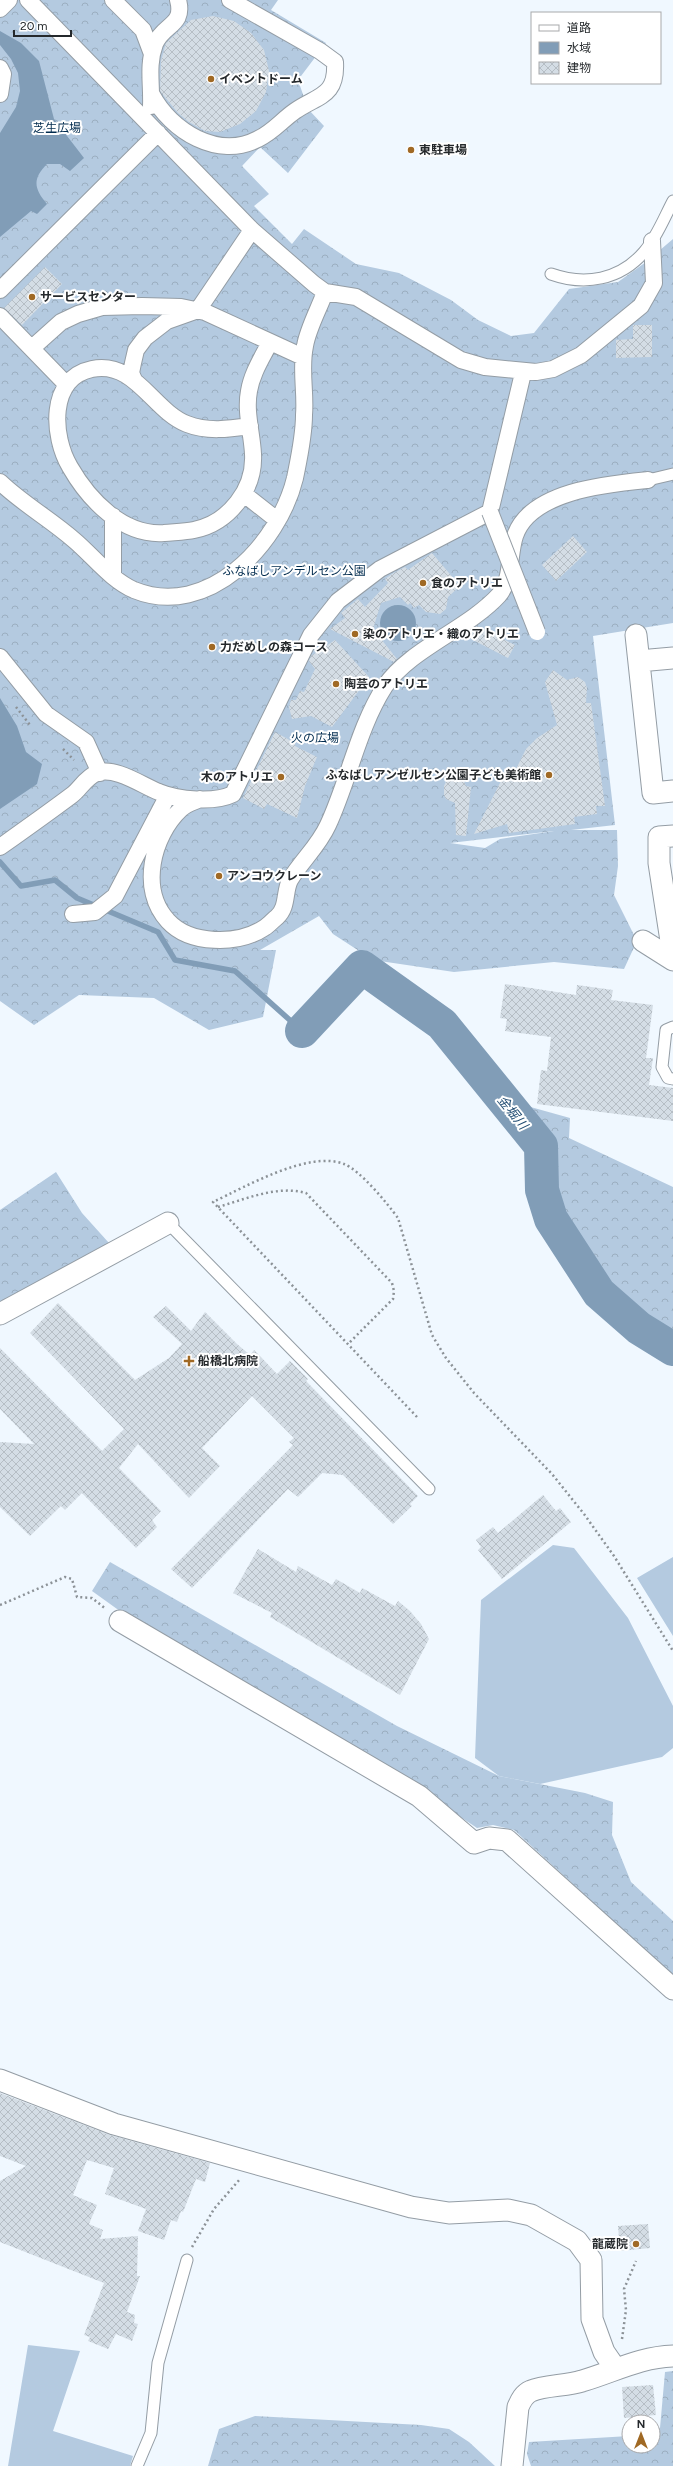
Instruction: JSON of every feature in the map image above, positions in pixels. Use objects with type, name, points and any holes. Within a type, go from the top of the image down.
[{"type":"street","points":[[0,9],[9,0]]},
{"type":"street","points":[[113,0],[123,7],[143,30],[152,54]]},
{"type":"street","points":[[0,290],[152,128],[152,95],[149,67],[156,42],[179,17],[181,11],[178,0]]},
{"type":"street","points":[[152,95],[160,110],[176,126],[207,142],[222,147],[238,147],[264,135],[306,103],[322,97],[332,86],[336,74],[335,62],[320,51],[230,0]]},
{"type":"street","points":[[37,2],[152,128],[252,230],[325,292],[356,297],[461,360],[485,367],[523,373],[542,371],[567,363],[603,339],[641,306],[654,283],[652,241]]},
{"type":"street","points":[[0,68],[3,74],[0,94]]},
{"type":"street","points":[[134,380],[131,373],[136,350],[145,338],[167,320],[198,310],[252,230]]},
{"type":"street","points":[[0,482],[73,539],[113,576],[133,589],[150,595],[172,597],[190,594],[234,573],[258,549],[277,520],[293,484],[301,442],[304,415],[305,344],[325,292]]},
{"type":"street","points":[[32,348],[61,322],[78,314],[102,307],[142,306],[198,310],[304,357]]},
{"type":"street","points":[[0,316],[66,384]]},
{"type":"street","points":[[250,426],[214,429],[186,424],[176,419],[134,380],[110,368],[92,369],[81,373],[66,384],[60,396],[58,408],[60,444],[69,466],[82,485],[103,508],[123,524],[140,530],[160,533],[196,530],[223,516],[244,494],[252,473],[253,455],[249,392],[252,377],[270,342]]},
{"type":"street","points":[[523,373],[490,512],[536,632]]},
{"type":"street","points":[[200,798],[182,808],[160,836],[155,854],[152,880],[156,901],[170,923],[196,937],[229,940],[264,929],[283,911],[290,881],[310,855],[329,824],[374,704],[401,668],[455,631],[498,597],[505,587],[515,536],[524,518],[543,505],[566,495],[615,483],[648,480]]},
{"type":"street","points":[[244,494],[277,520]]},
{"type":"street","points":[[0,847],[73,794],[90,778],[104,772],[135,780],[168,795],[186,800],[227,797],[233,794],[238,787],[311,635],[338,601],[380,569],[490,512]]},
{"type":"street","points":[[113,516],[113,576]]},
{"type":"street","points":[[636,635],[653,793],[673,791]]},
{"type":"street","points":[[0,657],[46,714],[86,742],[100,773]]},
{"type":"street","points":[[639,661],[673,658]]},
{"type":"street","points":[[73,914],[95,912],[116,896],[168,795]]},
{"type":"street","points":[[673,836],[659,837],[659,863],[673,954]]},
{"type":"street","points":[[643,941],[673,960]]},
{"type":"street","points":[[0,1314],[168,1223]]},
{"type":"street","points":[[120,1620],[419,1796],[474,1843],[489,1838],[507,1840],[673,1989]]},
{"type":"street","points":[[0,2080],[114,2124],[411,2207],[449,2213],[508,2210],[531,2215],[577,2241],[590,2260],[592,2318],[604,2352],[619,2367]]},
{"type":"street","points":[[512,2466],[521,2399],[531,2391],[582,2381],[619,2367],[655,2357],[673,2356]]},
{"type":"lane","points":[[551,274],[573,281],[597,280],[616,275],[644,253],[670,210],[673,201]]},
{"type":"lane","points":[[648,480],[673,474]]},
{"type":"lane","points":[[673,1027],[666,1030],[662,1067],[668,1078],[673,1079]]},
{"type":"lane","points":[[168,1223],[429,1489]]},
{"type":"lane","points":[[137,2466],[151,2433],[158,2363],[187,2260]]},
{"type":"path","points":[[417,1417],[213,1202],[292,1166],[312,1162],[344,1164],[362,1178],[386,1202],[398,1218],[432,1335],[446,1358],[474,1393],[552,1474],[584,1514],[614,1556],[673,1651]]},
{"type":"path","points":[[218,1207],[279,1190],[294,1190],[306,1193],[392,1283],[394,1291],[392,1300],[348,1344]]},
{"type":"path","points":[[0,1605],[64,1577],[72,1579],[77,1597],[92,1598],[120,1620]]},
{"type":"path","points":[[187,2260],[196,2237],[214,2209],[253,2163]]},
{"type":"path","points":[[619,2367],[626,2310],[624,2289],[636,2261]]},
{"type":"green space","name":"ふなばしアンデルセン公園","points":[[0,0],[278,0],[271,10],[326,43],[298,80],[308,109],[324,126],[288,173],[260,147],[242,166],[269,194],[254,206],[292,244],[304,229],[356,264],[399,273],[451,300],[478,320],[511,336],[534,333],[569,289],[618,282],[646,262],[673,239],[673,623],[593,636],[615,825],[571,830],[617,830],[618,866],[614,895],[637,941],[624,969],[554,962],[454,972],[373,960],[333,934],[319,916],[260,950],[276,950],[263,1017],[209,1030],[154,998],[79,995],[34,1025],[0,1001]],"holes":[[[554,831],[500,839],[485,848],[450,843]]]},
{"type":"green space","points":[[527,1106],[570,1118],[569,1138],[673,1187],[673,1340],[641,1323],[605,1288],[556,1216],[545,1138],[521,1111]]},
{"type":"green space","points":[[56,1172],[82,1213],[109,1243],[0,1302],[0,1210]]},
{"type":"green space","points":[[553,1545],[574,1548],[628,1618],[673,1706],[673,1748],[662,1757],[540,1784],[499,1776],[475,1758],[481,1600]]},
{"type":"green space","points":[[673,1557],[673,1636],[637,1578]]},
{"type":"green space","points":[[110,1562],[397,1726],[499,1776],[585,1793],[613,1802],[612,1835],[631,1882],[673,1921],[673,1976],[514,1830],[493,1825],[477,1828],[422,1791],[124,1614],[92,1591]]},
{"type":"green space","points":[[28,2345],[80,2351],[53,2431],[133,2456],[130,2466],[8,2466]]},
{"type":"green space","points":[[673,2371],[673,2466],[531,2466],[527,2454],[529,2442],[621,2436],[621,2454],[661,2454],[661,2417],[665,2372]]},
{"type":"green space","points":[[255,2416],[421,2425],[449,2429],[469,2442],[495,2466],[208,2466],[219,2429]]},
{"type":"water","points":[[0,31],[21,43],[39,61],[54,119],[84,158],[70,171],[60,164],[47,164],[39,174],[36,184],[39,194],[47,204],[37,214],[31,211],[0,237],[0,133],[16,107],[20,91],[18,73],[11,59],[0,45]]},
{"type":"water","points":[[402,605],[411,610],[415,616],[415,630],[411,636],[402,641],[394,641],[385,636],[381,630],[380,619],[385,610],[391,606]]},
{"type":"water","points":[[0,698],[17,726],[26,752],[42,764],[37,784],[0,809]]},
{"type":"building","name":"イベントドーム","points":[[213,16],[234,21],[251,33],[264,50],[269,71],[266,92],[256,111],[240,124],[220,132],[205,131],[189,122],[178,113],[160,91],[161,61],[166,43],[191,20]]},
{"type":"building","name":"サービスセンター","points":[[45,267],[62,284],[22,325],[4,308]]},
{"type":"building","points":[[633,325],[652,325],[652,357],[616,358],[616,340],[633,339]]},
{"type":"building","points":[[573,536],[587,552],[556,581],[542,565]]},
{"type":"building","points":[[432,553],[460,586],[448,597],[446,609],[440,614],[426,612],[419,605],[414,608],[410,603],[408,605],[400,597],[381,603],[373,629],[397,659],[394,662],[330,629],[345,618],[341,613],[358,599],[365,607],[388,583],[385,579],[405,567],[408,570]]},
{"type":"building","points":[[477,626],[515,645],[508,658],[469,638]]},
{"type":"building","name":"陶芸のアトリエ","points":[[335,640],[369,677],[332,727],[311,716],[292,719],[289,707],[291,700],[296,700],[300,691],[304,692],[315,669],[309,661],[311,656]]},
{"type":"building","points":[[553,670],[567,680],[578,677],[585,682],[587,688],[586,703],[591,703],[605,806],[596,806],[597,814],[574,817],[575,824],[509,833],[507,824],[474,834],[501,781],[514,773],[526,749],[537,738],[557,725],[545,682]]},
{"type":"building","name":"木のアトリエ","points":[[275,732],[295,743],[295,746],[317,757],[305,786],[297,818],[267,804],[264,809],[243,798]]},
{"type":"building","points":[[450,773],[464,781],[466,786],[471,787],[466,836],[456,835],[455,803],[446,799],[444,795],[444,786]]},
{"type":"building","points":[[505,984],[576,995],[577,985],[613,990],[611,1000],[653,1005],[646,1058],[653,1058],[649,1085],[673,1088],[673,1121],[537,1104],[541,1070],[547,1071],[551,1037],[505,1031],[507,1019],[500,1018]]},
{"type":"building","points":[[58,1303],[135,1380],[169,1358],[182,1344],[153,1317],[166,1306],[191,1331],[205,1312],[237,1344],[250,1355],[254,1350],[277,1374],[290,1361],[308,1379],[306,1381],[418,1496],[410,1504],[412,1506],[393,1524],[343,1475],[322,1473],[298,1497],[288,1489],[192,1588],[171,1569],[293,1445],[289,1442],[294,1438],[252,1396],[202,1448],[220,1466],[189,1498],[138,1444],[119,1468],[161,1511],[152,1520],[157,1527],[136,1548],[82,1493],[65,1510],[61,1506],[30,1536],[0,1507],[0,1442],[34,1444],[0,1409],[0,1348],[102,1451],[124,1429],[30,1333]]},
{"type":"building","points":[[543,1495],[556,1511],[560,1508],[571,1522],[502,1579],[478,1550],[481,1547],[476,1540],[493,1527],[498,1533]]},
{"type":"building","points":[[258,1549],[296,1572],[298,1566],[332,1585],[336,1579],[360,1593],[362,1588],[395,1606],[398,1601],[410,1611],[421,1624],[429,1639],[400,1695],[270,1617],[272,1613],[233,1593]]},
{"type":"building","points":[[0,2093],[110,2135],[210,2163],[205,2182],[196,2179],[183,2212],[181,2211],[177,2222],[171,2220],[164,2240],[138,2231],[146,2209],[105,2194],[114,2168],[87,2160],[73,2195],[97,2205],[89,2224],[103,2230],[100,2239],[138,2236],[137,2276],[140,2276],[127,2312],[135,2315],[134,2323],[138,2324],[132,2341],[116,2334],[108,2349],[88,2341],[90,2337],[84,2335],[104,2283],[0,2242],[0,2181],[26,2166],[0,2156]]},
{"type":"building","points":[[648,2224],[650,2248],[620,2251],[618,2226]]},
{"type":"building","points":[[653,2385],[656,2414],[624,2414],[622,2387]]},
{"type":"waterway","points":[[0,862],[21,886],[55,880],[77,898],[158,932],[175,960],[235,971],[302,1031]]},
{"type":"waterway","name":"金堀川","points":[[302,1031],[362,967],[442,1024],[541,1146],[542,1190],[551,1219],[599,1293],[639,1328],[673,1349]]},
{"type":"place","name":"イベントドーム","points":[[211,79]]},
{"type":"place","name":"東駐車場","points":[[411,150]]},
{"type":"place","name":"サービスセンター","points":[[32,297]]},
{"type":"place","name":"食のアトリエ","points":[[423,583]]},
{"type":"place","name":"染のアトリエ・織のアトリエ","points":[[355,634]]},
{"type":"place","name":"力だめしの森コース","points":[[212,647]]},
{"type":"place","name":"陶芸のアトリエ","points":[[336,684]]},
{"type":"place","name":"ふなばしアンゼルセン公園子ども美術館","points":[[549,775]]},
{"type":"place","name":"木のアトリエ","points":[[281,777]]},
{"type":"place","name":"アンコウクレーン","points":[[219,876]]},
{"type":"place","name":"船橋北病院","points":[[189,1361]]},
{"type":"place","name":"龍蔵院","points":[[636,2244]]},
{"type":"park label","name":"芝生広場","points":[[57,128]]},
{"type":"park label","name":"火の広場","points":[[315,738]]}]
